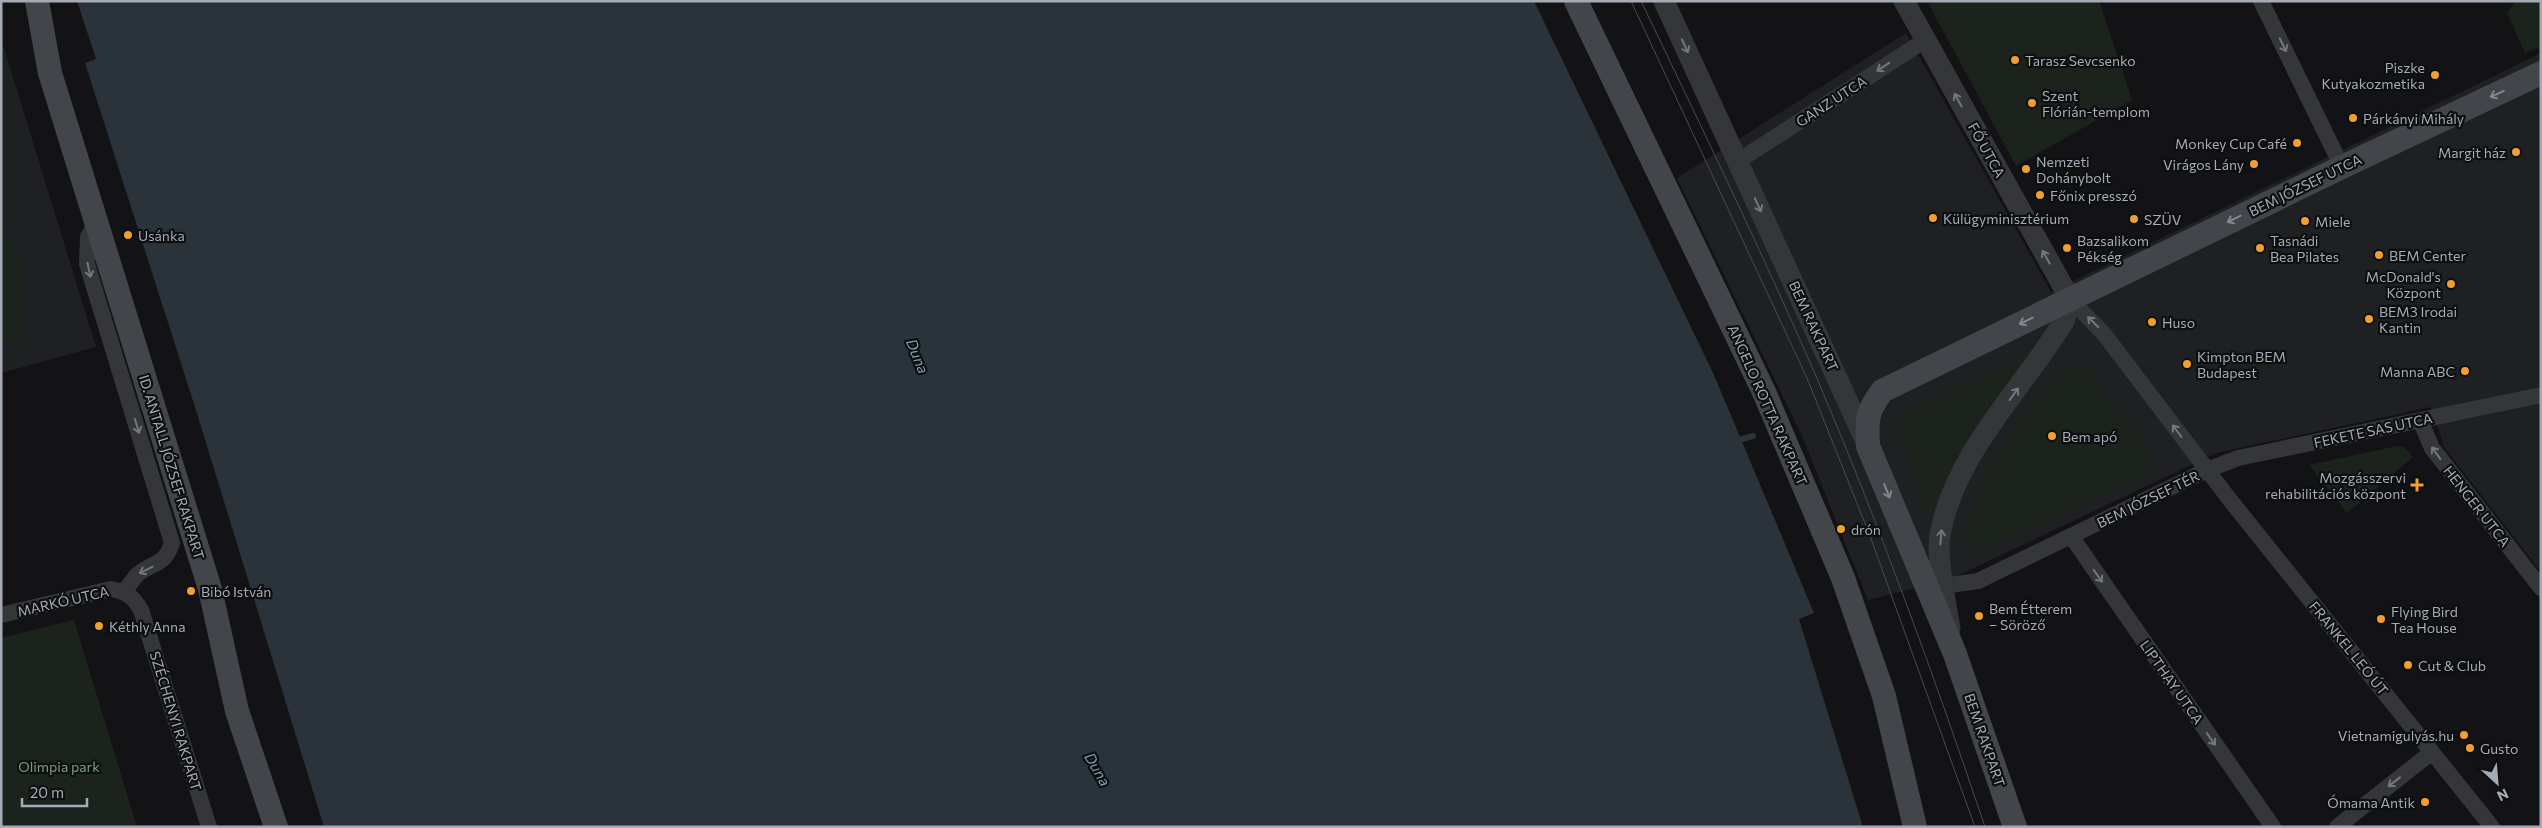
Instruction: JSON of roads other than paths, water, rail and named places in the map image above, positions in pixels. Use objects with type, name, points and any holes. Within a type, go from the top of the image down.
[{"type":"main road","name":"ID. ANTALL JÓZSEF RAKPART","points":[[37,1],[50,73],[95,224],[210,588],[236,711],[276,827]]},
{"type":"main road","name":"ANGELO ROTTA RAKPART","points":[[1576,1],[1764,392],[1843,578],[1884,696],[1914,827]]},
{"type":"main road","name":"BEM JÓZSEF UTCA","points":[[2070,299],[2541,73]]},
{"type":"main road","points":[[1868,446],[1867,422],[1870,408],[1882,391],[2070,299]]},
{"type":"main road","name":"BEM RAKPART","points":[[1868,446],[1955,654],[2015,827]]},
{"type":"street","name":"BEM RAKPART","points":[[1664,1],[1868,446]]},
{"type":"street","name":"FŐ UTCA","points":[[1904,1],[1924,41],[2070,299]]},
{"type":"street","points":[[2261,1],[2342,167]]},
{"type":"street","name":"GANZ UTCA","points":[[1738,161],[1924,41]]},
{"type":"street","name":"ID. ANTALL JÓZSEF RAKPART","points":[[95,224],[88,237],[88,264],[172,543],[169,554],[162,562],[137,575],[124,592]]},
{"type":"street","points":[[1943,586],[1940,535],[1952,495],[1977,445],[2064,321],[2070,299]]},
{"type":"street","name":"BEM JÓZSEF TÉR","points":[[1943,586],[1978,581],[2206,470],[2104,334],[2070,299]]},
{"type":"street","name":"FEKETE SAS UTCA","points":[[2206,470],[2238,458],[2541,395]]},
{"type":"street","name":"HENGER UTCA","points":[[2420,420],[2432,448],[2541,588]]},
{"type":"street","name":"FRANKEL LEÓ ÚT","points":[[2206,470],[2492,827]]},
{"type":"street","name":"LIPTHAY UTCA","points":[[2071,536],[2273,827]]},
{"type":"street","points":[[1910,547],[1927,573],[1943,586]]},
{"type":"street","name":"BEM RAKPART","points":[[1943,586],[1955,654]]},
{"type":"street","name":"MARKÓ UTCA","points":[[1,615],[104,590],[111,589],[124,592]]},
{"type":"street","name":"SZÉCHENYI RAKPART","points":[[124,592],[134,599],[141,610],[209,827]]},
{"type":"street","points":[[2337,827],[2432,752]]},
{"type":"water","name":"Duna","points":[[77,1],[1534,1],[1714,375],[1814,613],[1799,619],[1863,827],[324,827],[195,407],[85,63],[96,59]]},
{"type":"waterway","points":[[1735,441],[1753,436]]},
{"type":"tram line","points":[[1631,1],[1807,378],[1870,536],[1975,827]]},
{"type":"tram line","points":[[1641,1],[1774,282],[1816,376],[1905,600],[1985,827]]},
{"type":"place","name":"Tarasz Sevcsenko","points":[[2015,60]]},
{"type":"place","name":"Piszke Kutyakozmetika","points":[[2435,75]]},
{"type":"place","name":"Szent Flórián-templom","points":[[2032,103]]},
{"type":"place","name":"Párkányi Mihály","points":[[2353,118]]},
{"type":"place","name":"Monkey Cup Café","points":[[2297,143]]},
{"type":"place","name":"Margit ház","points":[[2516,152]]},
{"type":"place","name":"Virágos Lány","points":[[2254,164]]},
{"type":"place","name":"Nemzeti Dohánybolt","points":[[2026,169]]},
{"type":"place","name":"Főnix presszó","points":[[2040,195]]},
{"type":"place","name":"Külügyminisztérium","points":[[1933,218]]},
{"type":"place","name":"SZÜV","points":[[2134,219]]},
{"type":"place","name":"Miele","points":[[2305,221]]},
{"type":"place","name":"Usánka","points":[[128,235]]},
{"type":"place","name":"Bazsalikom Pékség","points":[[2067,248]]},
{"type":"place","name":"Tasnádi Bea Pilates","points":[[2260,248]]},
{"type":"place","name":"BEM Center","points":[[2379,255]]},
{"type":"place","name":"McDonald's Központ","points":[[2451,284]]},
{"type":"place","name":"BEM3 Irodai Kantin","points":[[2369,319]]},
{"type":"place","name":"Huso","points":[[2152,322]]},
{"type":"place","name":"Kimpton BEM Budapest","points":[[2187,364]]},
{"type":"place","name":"Manna ABC","points":[[2465,371]]},
{"type":"place","name":"Bem apó","points":[[2052,436]]},
{"type":"place","name":"Mozgásszervi rehabilitációs központ","points":[[2417,485]]},
{"type":"place","name":"drón","points":[[1841,529]]},
{"type":"place","name":"Bibó István","points":[[191,591]]},
{"type":"place","name":"Bem Étterem – Söröző","points":[[1979,616]]},
{"type":"place","name":"Flying Bird Tea House","points":[[2381,619]]},
{"type":"place","name":"Kéthly Anna","points":[[99,626]]},
{"type":"place","name":"Cut & Club","points":[[2408,665]]},
{"type":"place","name":"Vietnamigulyás.hu","points":[[2464,735]]},
{"type":"place","name":"Gusto","points":[[2470,748]]},
{"type":"place","name":"Ómama Antik","points":[[2425,802]]},
{"type":"park label","name":"Olimpia park","points":[[59,766]]}]
